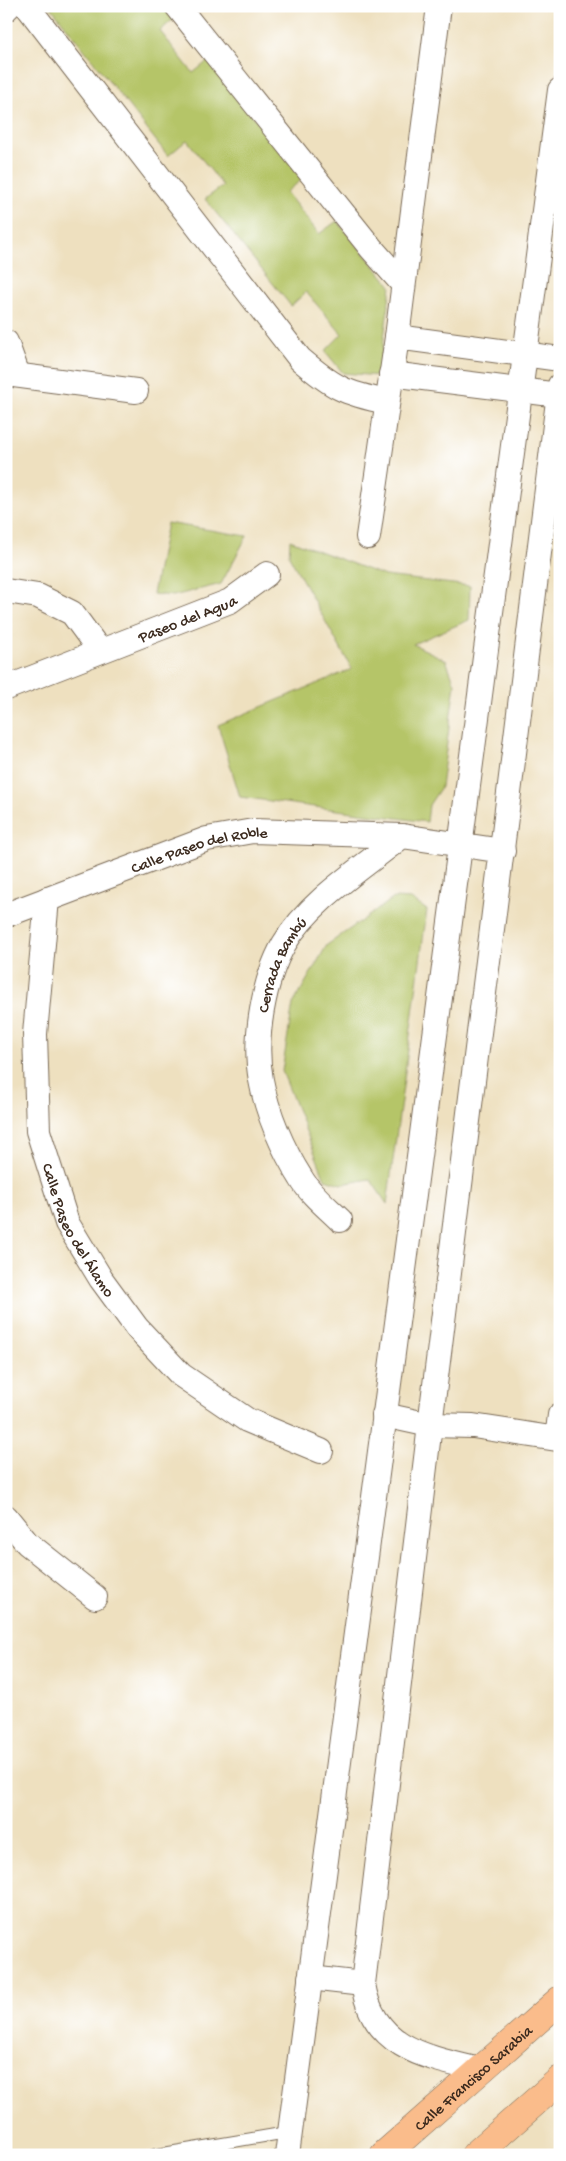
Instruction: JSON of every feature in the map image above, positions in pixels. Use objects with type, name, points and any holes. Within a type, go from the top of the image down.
[{"type":"main road","name":"Calle Francisco Sarabia","points":[[384,2155],[560,2000]]},
{"type":"main road","points":[[475,2155],[560,2080]]},
{"type":"street","points":[[27,6],[300,359],[328,384],[352,395],[387,402]]},
{"type":"street","points":[[177,6],[371,248],[403,284]]},
{"type":"street","points":[[368,538],[397,338],[439,6]]},
{"type":"street","points":[[288,2143],[560,90]]},
{"type":"street","points":[[397,338],[560,359]]},
{"type":"street","points":[[6,342],[12,375],[136,391]]},
{"type":"street","points":[[391,374],[520,390],[559,390],[430,1425],[363,1984],[366,2004],[381,2028],[401,2046],[432,2058],[480,2070]]},
{"type":"street","name":"Paseo del Agua","points":[[6,688],[230,601],[267,574]]},
{"type":"street","points":[[6,591],[38,596],[72,613],[100,651]]},
{"type":"street","name":"Calle Paseo del Roble","points":[[6,915],[207,840],[252,831],[402,836]]},
{"type":"street","points":[[402,836],[502,851]]},
{"type":"street","name":"Cerrada Bambú","points":[[340,1220],[301,1180],[276,1130],[261,1079],[260,1027],[266,984],[285,943],[307,915],[402,836]]},
{"type":"street","name":"Calle Paseo del Álamo","points":[[47,899],[35,1034],[38,1131],[67,1223],[101,1279],[137,1328],[181,1375],[247,1420],[321,1451]]},
{"type":"street","points":[[384,1415],[430,1425],[473,1426],[556,1439],[560,1415]]},
{"type":"street","points":[[6,1517],[17,1547],[96,1597]]},
{"type":"street","points":[[310,1978],[363,1984]]},
{"type":"lane","points":[[154,2155],[288,2143]]},
{"type":"green space","points":[[50,6],[169,6],[177,16],[160,31],[193,73],[209,60],[303,179],[286,192],[319,234],[337,221],[391,286],[379,376],[343,373],[325,351],[342,334],[306,292],[291,306],[205,199],[223,186],[187,140],[168,156]]},
{"type":"green space","points":[[167,523],[247,536],[221,584],[173,596],[153,594]]},
{"type":"green space","points":[[290,540],[385,576],[470,586],[469,620],[413,644],[446,660],[455,684],[441,787],[429,805],[427,822],[240,797],[218,725],[352,669],[289,556]]},
{"type":"green space","points":[[394,898],[411,899],[427,910],[387,1204],[370,1179],[341,1184],[325,1179],[282,1071],[293,1004],[327,945]]}]
